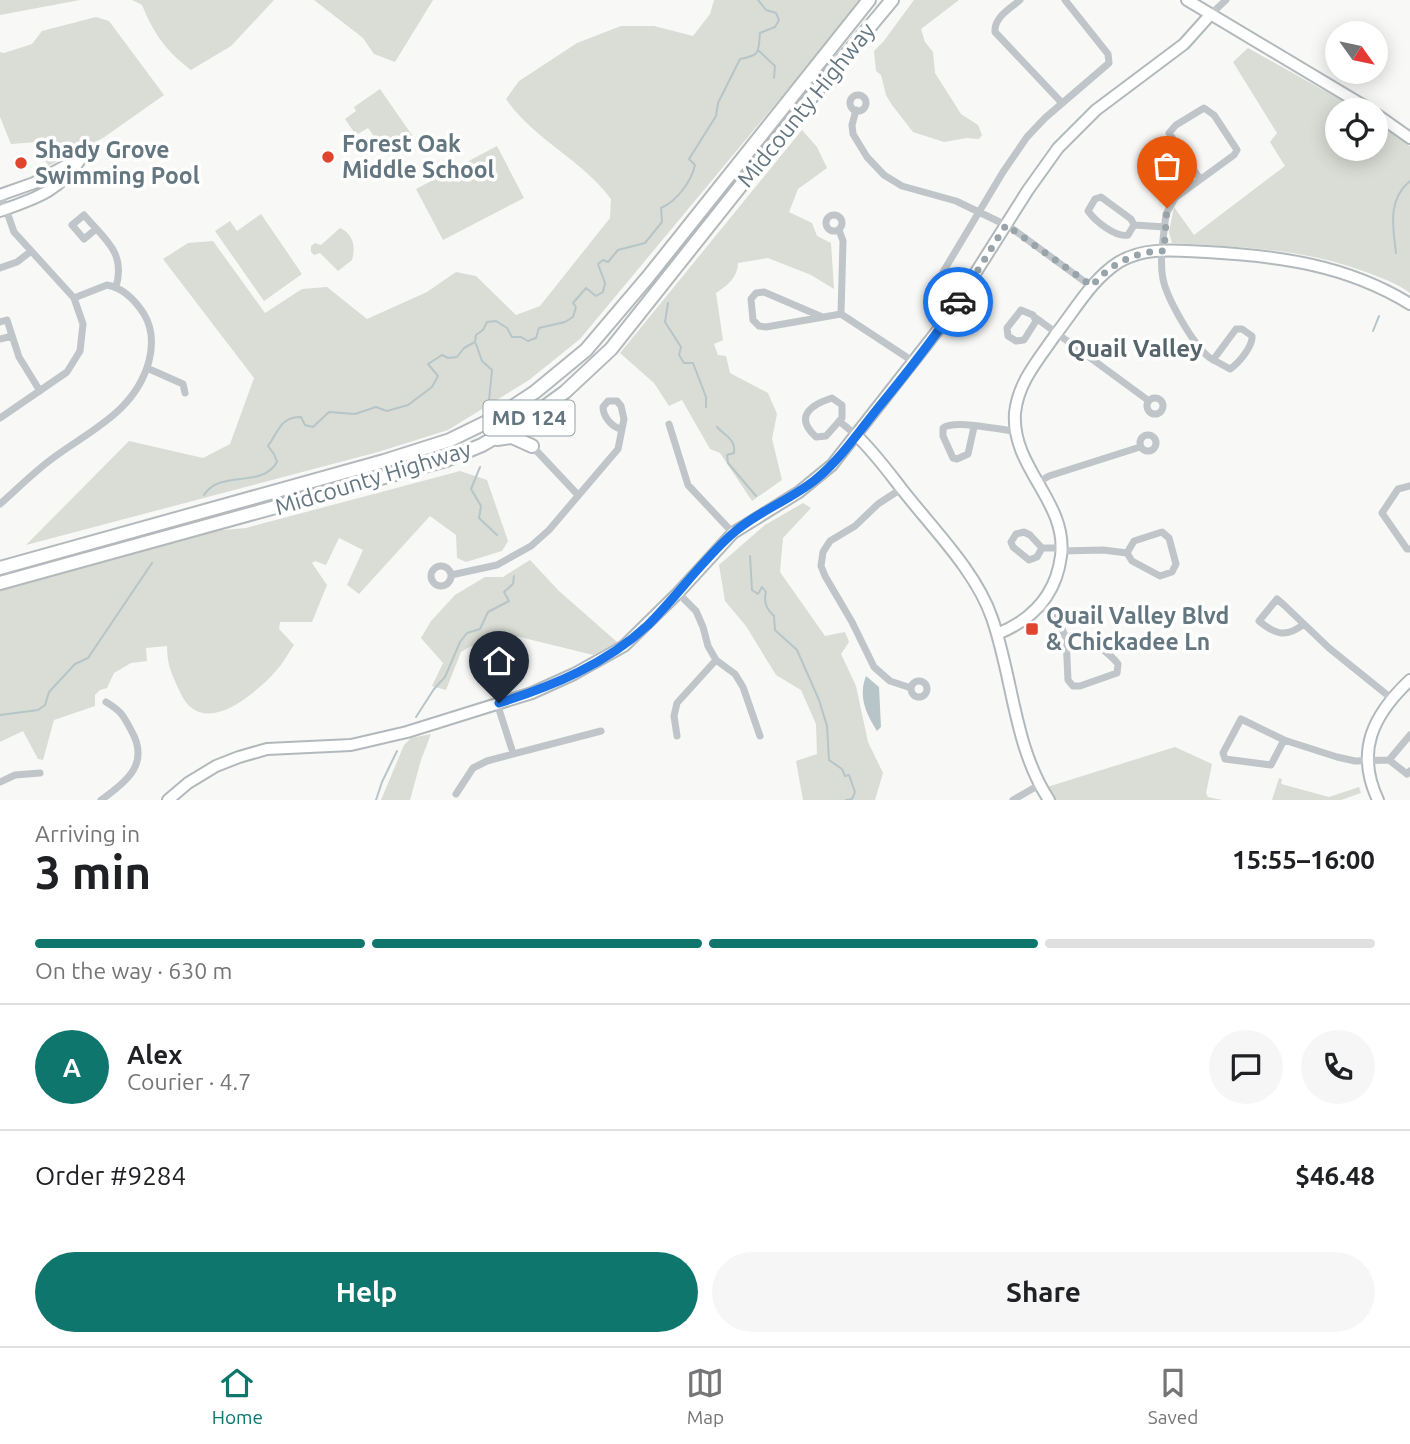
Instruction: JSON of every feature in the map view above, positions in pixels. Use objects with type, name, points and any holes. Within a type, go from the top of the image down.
[{"type":"main road","name":"Midcounty Highway","points":[[0,568],[384,461],[450,440],[497,417],[535,392],[586,350],[648,277],[869,0]]},
{"type":"main road","name":"Midcounty Highway","points":[[0,583],[446,460],[494,439],[532,416],[565,391],[611,349],[892,0]]},
{"type":"main road","points":[[532,416],[529,435],[532,446]]},
{"type":"main road","points":[[494,439],[512,437],[532,446]]},
{"type":"street","points":[[1020,0],[997,20],[996,34],[1062,103]]},
{"type":"street","points":[[943,272],[1017,149],[1042,120],[1106,67],[1110,59],[1108,52],[1065,0]]},
{"type":"street","points":[[1187,0],[1351,98]]},
{"type":"street","points":[[168,800],[188,783],[216,766],[239,757],[267,750],[351,745],[378,740],[532,692],[607,657],[638,634],[733,533],[813,482],[832,465],[952,312],[1038,174],[1065,140],[1099,108],[1184,44],[1226,0]]},
{"type":"street","points":[[1200,179],[1169,134],[1173,127],[1204,108],[1214,115],[1237,150],[1171,202],[1166,212],[1162,275],[1194,342],[1213,360],[1226,369],[1231,369],[1252,342],[1252,336],[1242,329],[1236,329],[1213,360]]},
{"type":"street","points":[[856,110],[853,134],[867,158],[884,174],[902,186],[944,197],[1006,225],[1092,286]]},
{"type":"street","points":[[1388,122],[1410,138]]},
{"type":"street","points":[[0,418],[67,372],[80,351],[83,324],[74,298],[14,232],[3,210],[1,195],[34,183],[82,157],[69,174],[47,193],[3,210]]},
{"type":"street","points":[[1102,198],[1131,219],[1135,225],[1130,234],[1122,237],[1091,216],[1089,206],[1095,199],[1102,198]]},
{"type":"street","points":[[1135,225],[1165,227]]},
{"type":"street","points":[[96,229],[118,257],[120,266],[116,287]]},
{"type":"street","points":[[839,230],[842,241],[841,314]]},
{"type":"street","points":[[997,634],[1023,622],[1041,605],[1055,582],[1062,550],[1056,518],[1021,453],[1015,431],[1016,408],[1023,384],[1092,286],[1105,272],[1121,261],[1141,253],[1164,251],[1267,256],[1301,261],[1354,277],[1410,304]]},
{"type":"street","points":[[0,268],[17,262],[30,252]]},
{"type":"street","points":[[0,504],[48,461],[114,416],[140,385],[147,368],[152,350],[152,336],[148,321],[138,305],[116,287],[99,286],[74,298]]},
{"type":"street","points":[[820,316],[764,292],[757,292],[751,299],[753,320],[763,327],[841,314],[914,362]]},
{"type":"street","points":[[1036,318],[1024,340],[1016,341],[1008,336],[1008,326],[1020,311],[1025,310],[1036,318],[1057,334],[1149,401]]},
{"type":"street","points":[[0,322],[8,320],[19,357],[40,391]]},
{"type":"street","points":[[0,340],[12,336]]},
{"type":"street","points":[[147,368],[183,384],[186,393]]},
{"type":"street","points":[[832,398],[842,405],[839,421],[826,436],[819,438],[812,433],[804,418],[808,411],[832,398]]},
{"type":"street","points":[[839,421],[856,435],[901,488],[978,587],[987,604],[1008,671],[1028,760],[1049,800]]},
{"type":"street","points":[[669,424],[688,485],[733,533]]},
{"type":"street","points":[[974,427],[968,454],[953,458],[943,436],[943,428],[950,424],[1015,431]]},
{"type":"street","points":[[450,575],[497,565],[518,555],[549,530],[618,449],[621,429]]},
{"type":"street","points":[[532,446],[579,495]]},
{"type":"street","points":[[1037,483],[1049,476],[1140,447]]},
{"type":"street","points":[[1410,486],[1398,489],[1382,513],[1407,549],[1410,549]]},
{"type":"street","points":[[901,488],[875,506],[855,526],[832,539],[824,552],[821,566],[874,667],[890,681],[911,688]]},
{"type":"street","points":[[1042,548],[1037,557],[1029,561],[1011,542],[1016,534],[1024,532],[1042,548],[1127,553]]},
{"type":"street","points":[[1162,532],[1169,538],[1176,564],[1171,573],[1157,575],[1132,561],[1127,553],[1134,541],[1162,532]]},
{"type":"street","points":[[678,593],[696,611],[708,646],[716,660],[735,674],[743,687],[760,736]]},
{"type":"street","points":[[1304,624],[1287,634],[1272,631],[1259,621],[1277,599],[1391,698]]},
{"type":"street","points":[[1041,605],[1059,622],[1066,638],[1069,680],[1072,685],[1080,686],[1117,673],[1119,667],[1116,660],[1082,635],[1075,634],[1066,638]]},
{"type":"street","points":[[677,736],[674,716],[677,703],[716,660]]},
{"type":"street","points":[[1378,800],[1368,761],[1373,729],[1391,698],[1410,680]]},
{"type":"street","points":[[101,800],[131,774],[138,763],[139,749],[120,710],[106,702]]},
{"type":"street","points":[[497,703],[513,753]]},
{"type":"street","points":[[1284,740],[1271,765],[1225,759],[1223,753],[1241,719],[1284,740],[1337,757],[1368,761],[1389,760],[1407,774],[1410,771]]},
{"type":"street","points":[[456,794],[473,768],[513,753],[601,731]]},
{"type":"street","points":[[1389,760],[1410,735]]},
{"type":"street","points":[[0,782],[15,775],[40,773]]},
{"type":"street","points":[[1013,800],[1039,785]]},
{"type":"shaded area","points":[[0,0],[80,0],[0,15]]},
{"type":"shaded area","points":[[132,0],[274,0],[231,46],[191,70],[174,56],[162,41],[142,5]]},
{"type":"shaded area","points":[[314,0],[433,0],[395,62],[374,54],[363,38]]},
{"type":"shaded area","points":[[714,0],[862,0],[580,339],[529,380],[448,430],[378,452],[26,545],[129,441],[203,458],[230,444],[254,378],[163,259],[188,243],[213,241],[265,313],[302,289],[327,287],[367,319],[427,292],[456,272],[476,276],[516,315],[540,306],[610,218],[611,199],[586,172],[530,126],[506,99],[519,81],[577,43],[621,26],[654,26],[693,36],[710,14]]},
{"type":"shaded area","points":[[914,0],[959,0],[921,29],[925,42],[933,52],[935,73],[961,114],[978,125],[982,135],[979,139],[944,142],[913,132],[886,95],[881,75],[876,71],[874,51]]},
{"type":"shaded area","points":[[96,17],[109,21],[164,95],[103,138],[48,166],[37,142],[11,144],[0,117],[0,52],[32,44],[42,31]]},
{"type":"shaded area","points":[[1248,48],[1338,98],[1325,98],[1325,161],[1388,161],[1388,130],[1410,146],[1410,293],[1378,276],[1318,258],[1270,250],[1172,243],[1169,232],[1174,207],[1194,235],[1285,166],[1270,142],[1277,133],[1233,62]]},
{"type":"shaded area","points":[[380,89],[414,138],[388,156],[368,128],[356,135],[345,119],[356,111],[354,107]]},
{"type":"shaded area","points":[[802,130],[817,147],[827,168],[798,189],[789,212],[812,223],[817,236],[831,243],[834,289],[811,275],[768,258],[738,263],[734,277],[716,293],[723,340],[714,344],[718,355],[726,356],[730,373],[768,393],[777,414],[772,439],[782,480],[752,501],[720,453],[710,449],[682,400],[669,406],[654,383],[620,353]]},
{"type":"shaded area","points":[[497,146],[524,198],[443,240],[416,189]]},
{"type":"shaded area","points":[[261,214],[302,274],[264,301],[215,231],[230,221],[237,231]]},
{"type":"shaded area","points":[[340,228],[351,237],[354,250],[352,260],[338,271],[320,253],[314,255],[311,246],[315,243],[321,245]]},
{"type":"shaded area","points":[[460,471],[487,480],[508,541],[502,551],[466,562],[457,558],[456,535],[430,516],[359,594],[347,585],[363,550],[339,538],[326,565],[315,561],[312,563],[327,585],[312,622],[280,622],[279,629],[294,645],[281,666],[241,702],[213,713],[201,712],[189,706],[170,670],[167,646],[146,648],[147,661],[131,663],[114,673],[107,688],[95,695],[95,706],[54,720],[43,760],[38,759],[23,731],[0,742],[0,583],[186,533],[246,528]]},
{"type":"shaded area","points":[[803,503],[811,508],[783,538],[780,572],[825,636],[845,632],[849,642],[841,654],[856,686],[868,742],[883,773],[875,800],[803,800],[796,761],[817,754],[816,724],[801,690],[776,675],[746,626],[725,601],[719,565],[765,525]]},
{"type":"shaded area","points":[[530,560],[559,591],[617,642],[593,655],[512,635],[502,656],[471,646],[461,652],[446,690],[432,686],[443,663],[421,638],[431,621],[455,595],[485,577],[503,577]]},
{"type":"shaded area","points":[[866,676],[879,687],[881,727],[877,731],[864,705]]},
{"type":"shaded area","points":[[431,734],[410,800],[381,800],[404,745],[411,738]]},
{"type":"shaded area","points":[[1175,747],[1212,764],[1206,793],[1208,797],[1222,800],[1051,800],[1044,788]]},
{"type":"shaded area","points":[[1279,778],[1282,779],[1281,784],[1329,797],[1359,787],[1361,793],[1341,800],[1272,800]]},
{"type":"waterway","points":[[204,495],[211,487],[220,483],[262,475],[270,470],[277,462],[268,446],[284,422],[289,419],[301,417],[305,425],[313,427],[329,412],[355,414],[376,407],[387,411],[408,405],[432,387],[438,376],[428,364],[442,355],[448,358],[457,357],[464,348],[475,342],[476,335],[483,330],[487,322],[496,321],[507,328],[512,337],[521,337],[528,341],[536,338],[539,328],[565,322],[573,317],[576,307],[573,303],[586,288],[596,296],[603,292],[605,283],[598,264],[603,260],[608,262],[618,250],[645,243],[662,222],[661,208],[678,196],[690,178],[695,165],[689,159],[716,116],[718,103],[740,59],[755,54],[760,33],[775,27],[779,20],[776,13],[766,10],[758,0]]},
{"type":"waterway","points":[[759,51],[775,66],[774,78]]},
{"type":"waterway","points":[[1396,253],[1393,214],[1398,197],[1410,181]]},
{"type":"waterway","points":[[668,303],[665,322],[681,347],[679,355],[684,363],[693,363],[706,397],[706,407]]},
{"type":"waterway","points":[[1373,331],[1379,316]]},
{"type":"waterway","points":[[476,344],[482,361],[492,370],[489,400]]},
{"type":"waterway","points":[[717,427],[733,444],[734,453],[727,455],[728,463],[756,496]]},
{"type":"waterway","points":[[480,467],[471,489],[481,506],[479,518],[497,535]]},
{"type":"waterway","points":[[750,556],[752,590],[758,594],[762,587],[766,592],[765,602],[774,616],[775,630],[797,650],[819,700],[827,726],[829,760],[842,769],[845,776],[849,775],[855,792],[852,799],[846,800]]},
{"type":"waterway","points":[[0,715],[38,710],[45,705],[49,692],[75,664],[88,658],[152,563]]},
{"type":"waterway","points":[[416,717],[445,677],[460,642],[467,633],[480,629],[488,612],[509,601],[504,592],[513,584],[514,576]]},
{"type":"waterway","points":[[376,800],[397,751]]},
{"type":"way so far","points":[[958,302],[1006,225],[1092,286],[1105,272],[1121,261],[1141,253],[1164,251],[1167,208]]},
{"type":"place","name":"Forest Oak Middle School","points":[[328,157]]},
{"type":"place","name":"Shady Grove Swimming Pool","points":[[21,163]]},
{"type":"place","name":"Quail Valley Blvd & Chickadee Ln","points":[[1032,629]]},
{"type":"district","name":"Quail Valley","points":[[1135,349]]},
{"type":"route","points":[[499,703],[574,674],[624,646],[678,593],[727,538],[746,523],[813,482],[836,460],[893,390],[958,302]]}]
